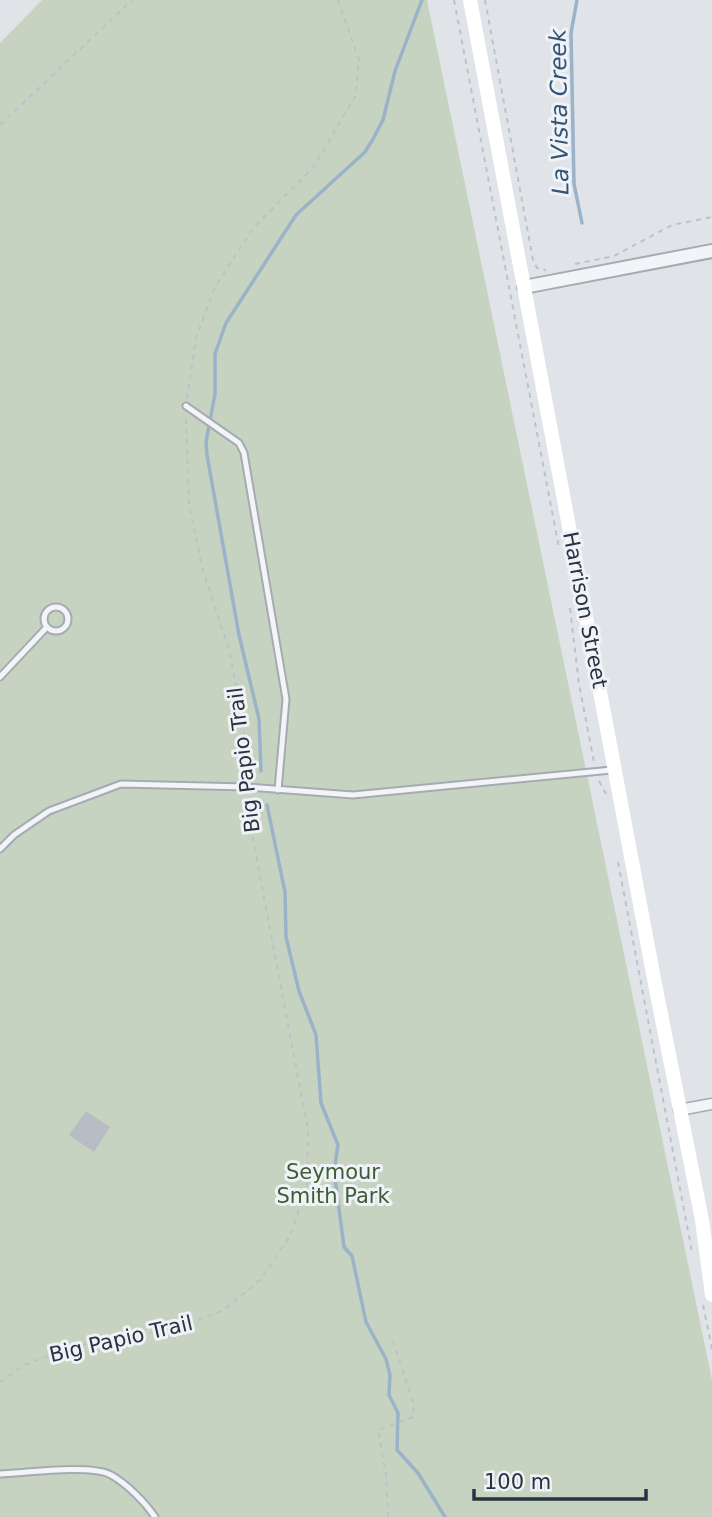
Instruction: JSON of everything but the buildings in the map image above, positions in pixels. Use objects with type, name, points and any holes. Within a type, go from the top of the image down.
[{"type":"main road","name":"Harrison Street","points":[[470,0],[679,1111],[702,1220],[712,1250]]},
{"type":"main road","name":"Harrison Street","points":[[702,1220],[707,1295]]},
{"type":"street","points":[[524,287],[712,251]]},
{"type":"street","points":[[679,1111],[712,1104]]},
{"type":"lane","points":[[187,406],[239,443],[244,453],[286,699],[278,790]]},
{"type":"lane","points":[[56,607],[66,612],[68,620],[65,627],[54,631],[47,627],[44,616],[49,610],[56,607]]},
{"type":"lane","points":[[0,677],[47,627]]},
{"type":"lane","points":[[0,849],[13,835],[49,811],[121,784],[247,787],[353,795],[615,770]]},
{"type":"lane","points":[[0,1474],[68,1470],[110,1474],[147,1505],[156,1517]]},
{"type":"path","points":[[0,125],[132,0]]},
{"type":"path","name":"Big Papio Trail","points":[[0,1382],[24,1366],[72,1347],[180,1327],[223,1310],[261,1279],[290,1236],[307,1186],[308,1130],[251,829],[243,718],[229,650],[202,567],[189,504],[187,406],[197,338],[215,287],[254,227],[313,168],[356,95],[359,60],[338,0]]},
{"type":"path","points":[[454,0],[559,550]]},
{"type":"path","points":[[485,0],[537,268]]},
{"type":"path","points":[[575,264],[614,256],[660,230],[712,217]]},
{"type":"path","points":[[532,268],[552,270]]},
{"type":"path","points":[[505,274],[510,274]]},
{"type":"path","points":[[570,604],[579,684],[596,772],[606,795]]},
{"type":"path","points":[[618,861],[693,1254]]},
{"type":"path","points":[[707,1295],[712,1349]]},
{"type":"path","points":[[388,1517],[386,1475],[378,1430],[414,1416],[411,1393],[391,1335]]},
{"type":"green space","name":"Seymour Smith Park","points":[[42,0],[427,0],[712,1380],[712,1517],[0,1517],[0,43]]},
{"type":"waterway","points":[[261,771],[259,719],[239,635],[207,455],[206,442],[215,394],[215,354],[226,323],[296,215],[365,152],[373,139],[383,120],[395,71],[422,0]]},
{"type":"waterway","name":"La Vista Creek","points":[[577,0],[571,33],[574,184],[582,223]]},
{"type":"waterway","points":[[267,805],[285,892],[286,937],[299,991],[316,1035],[321,1103],[338,1145],[334,1171],[344,1247],[352,1256],[366,1322],[386,1359],[390,1375],[389,1395],[398,1413],[397,1450],[418,1473],[445,1517]]}]
